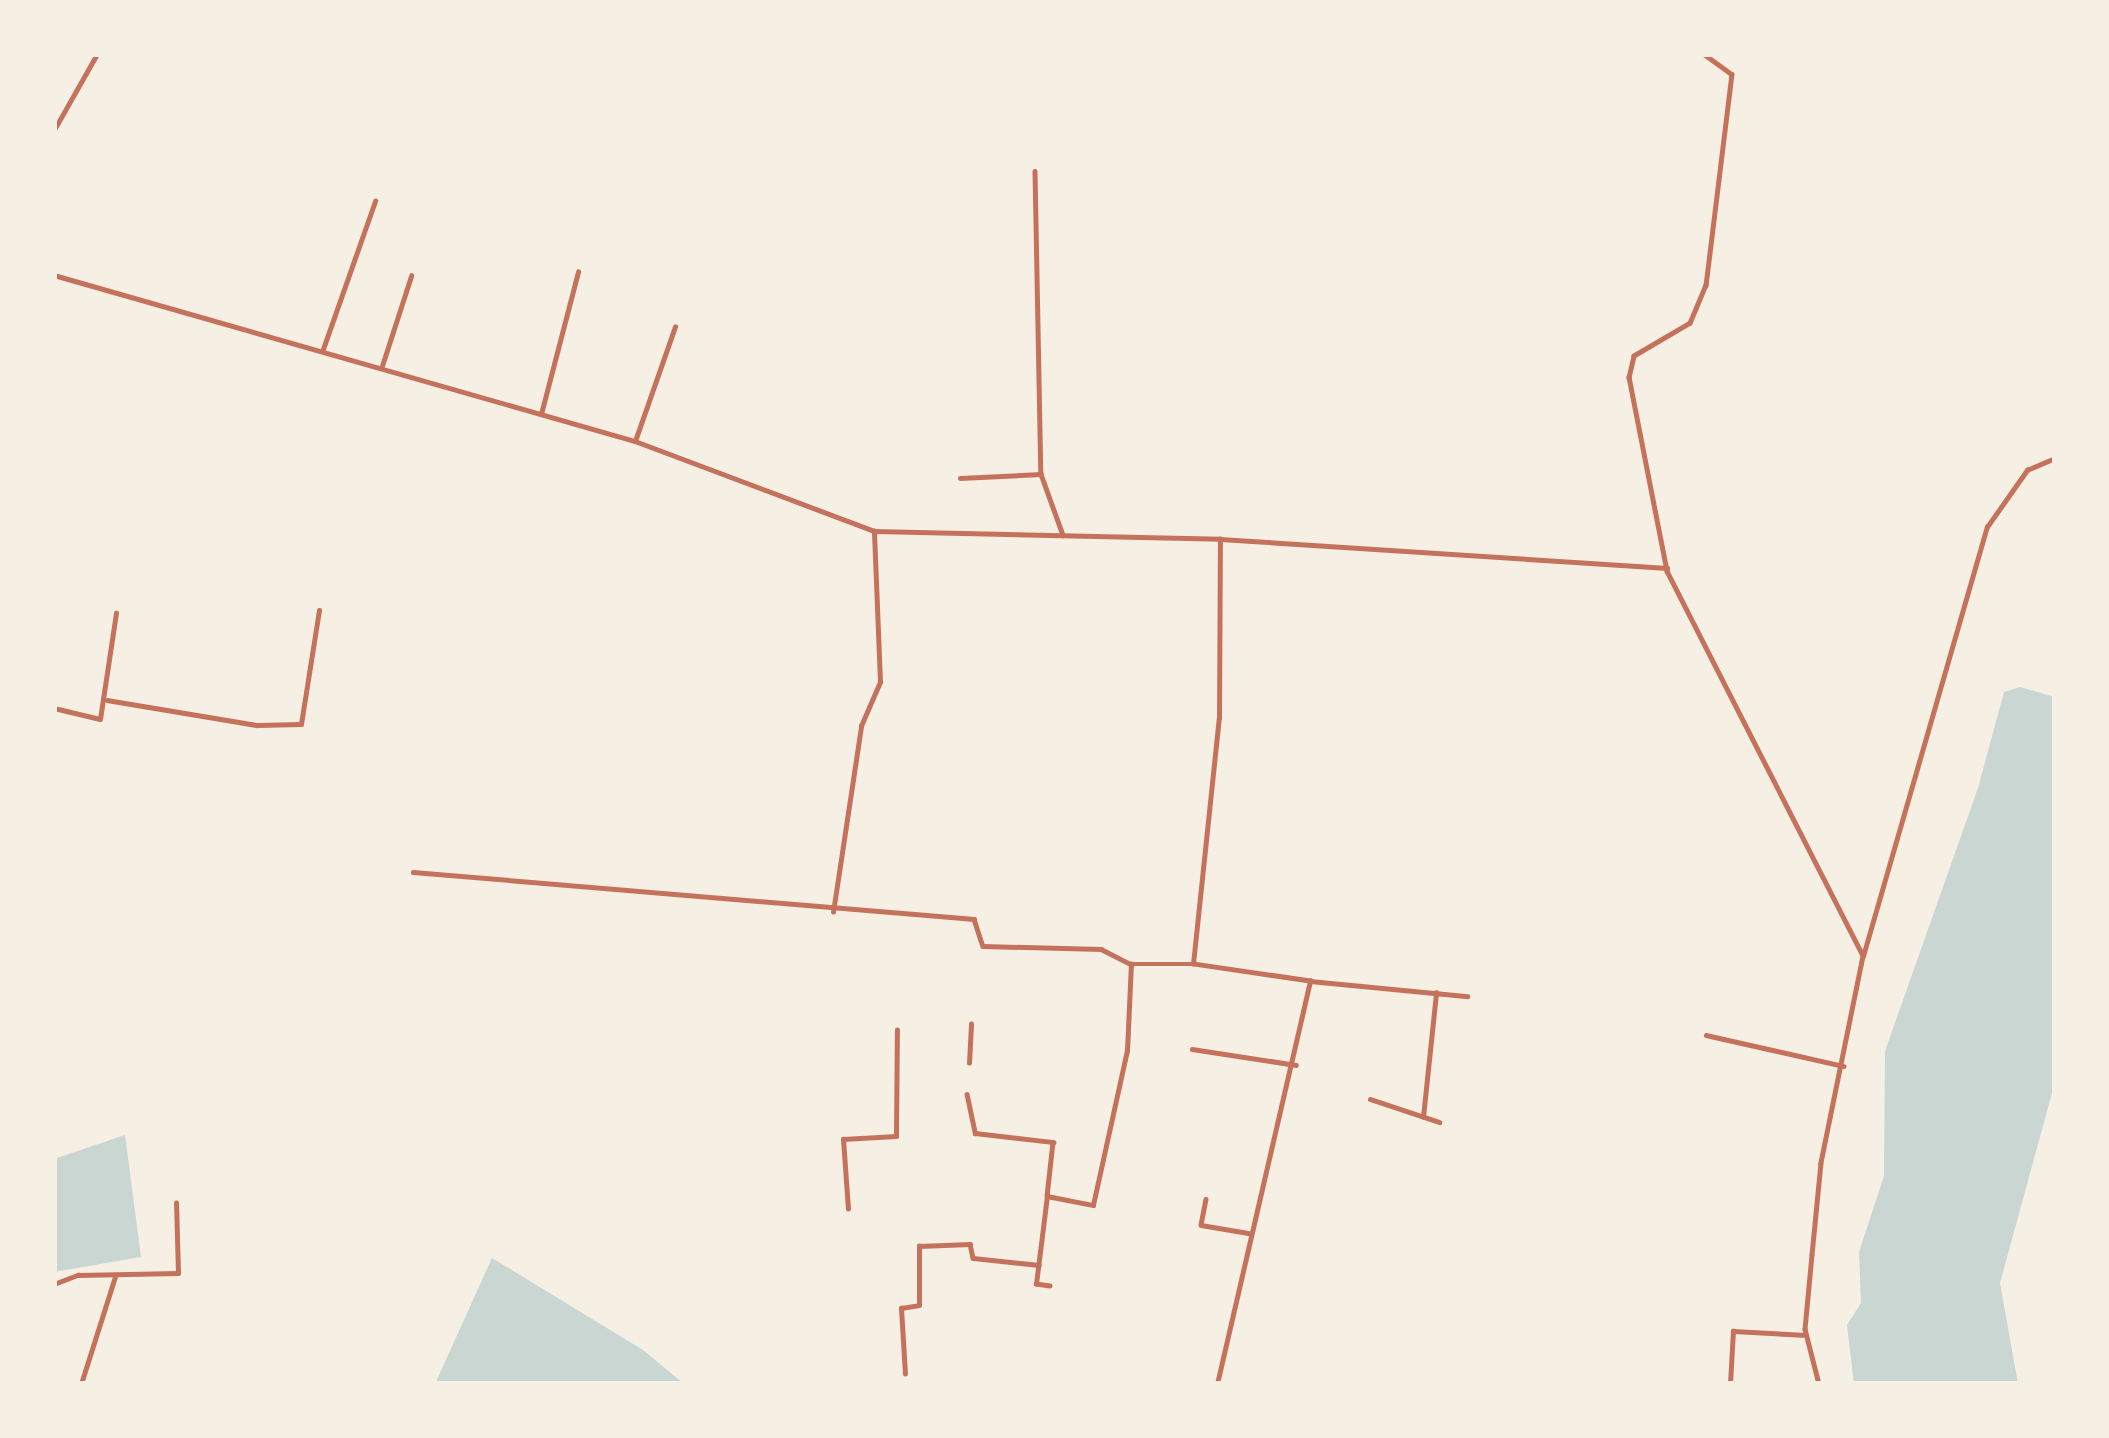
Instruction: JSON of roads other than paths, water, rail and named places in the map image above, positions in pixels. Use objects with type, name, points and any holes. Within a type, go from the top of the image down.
[{"type":"street","points":[[54,130],[97,54]]},
{"type":"street","points":[[1704,54],[1732,74],[1706,286],[1690,323],[1634,356],[1629,376],[1666,568],[1863,956]]},
{"type":"street","points":[[1035,171],[1041,474],[1063,535]]},
{"type":"street","points":[[323,349],[375,202]]},
{"type":"street","points":[[541,414],[578,272]]},
{"type":"street","points":[[54,275],[635,441],[874,531],[1220,539],[1666,568]]},
{"type":"street","points":[[382,367],[411,276]]},
{"type":"street","points":[[635,441],[675,328]]},
{"type":"street","points":[[1819,1384],[1806,1335],[1821,1163],[1863,956],[1987,527],[2027,470],[2055,458]]},
{"type":"street","points":[[960,478],[1041,474]]},
{"type":"street","points":[[833,912],[861,727],[880,682],[874,531]]},
{"type":"street","points":[[1193,964],[1219,718],[1220,539]]},
{"type":"street","points":[[107,700],[257,725],[301,724],[319,610]]},
{"type":"street","points":[[54,708],[100,719],[107,700],[116,613]]},
{"type":"street","points":[[413,872],[706,890],[833,912],[974,919],[983,946],[1101,949],[1131,964],[1193,964],[1467,996]]},
{"type":"street","points":[[1047,1196],[1093,1204],[1127,1052],[1131,964]]},
{"type":"street","points":[[1217,1384],[1250,1233],[1296,1065],[1310,981]]},
{"type":"street","points":[[1424,1117],[1436,993]]},
{"type":"street","points":[[969,1063],[971,1024]]},
{"type":"street","points":[[848,1209],[843,1138],[896,1136],[897,1030]]},
{"type":"street","points":[[1706,1035],[1844,1066]]},
{"type":"street","points":[[1192,1049],[1296,1065]]},
{"type":"street","points":[[967,1094],[975,1133],[1053,1142],[1036,1284],[1050,1286]]},
{"type":"street","points":[[1370,1099],[1438,1122]]},
{"type":"street","points":[[1206,1199],[1201,1225],[1250,1233]]},
{"type":"street","points":[[54,1284],[178,1273],[176,1203]]},
{"type":"street","points":[[905,1374],[901,1308],[919,1305],[919,1246],[970,1244],[973,1258],[1039,1265]]},
{"type":"street","points":[[81,1384],[115,1277]]},
{"type":"street","points":[[1730,1384],[1733,1331],[1806,1335]]}]
